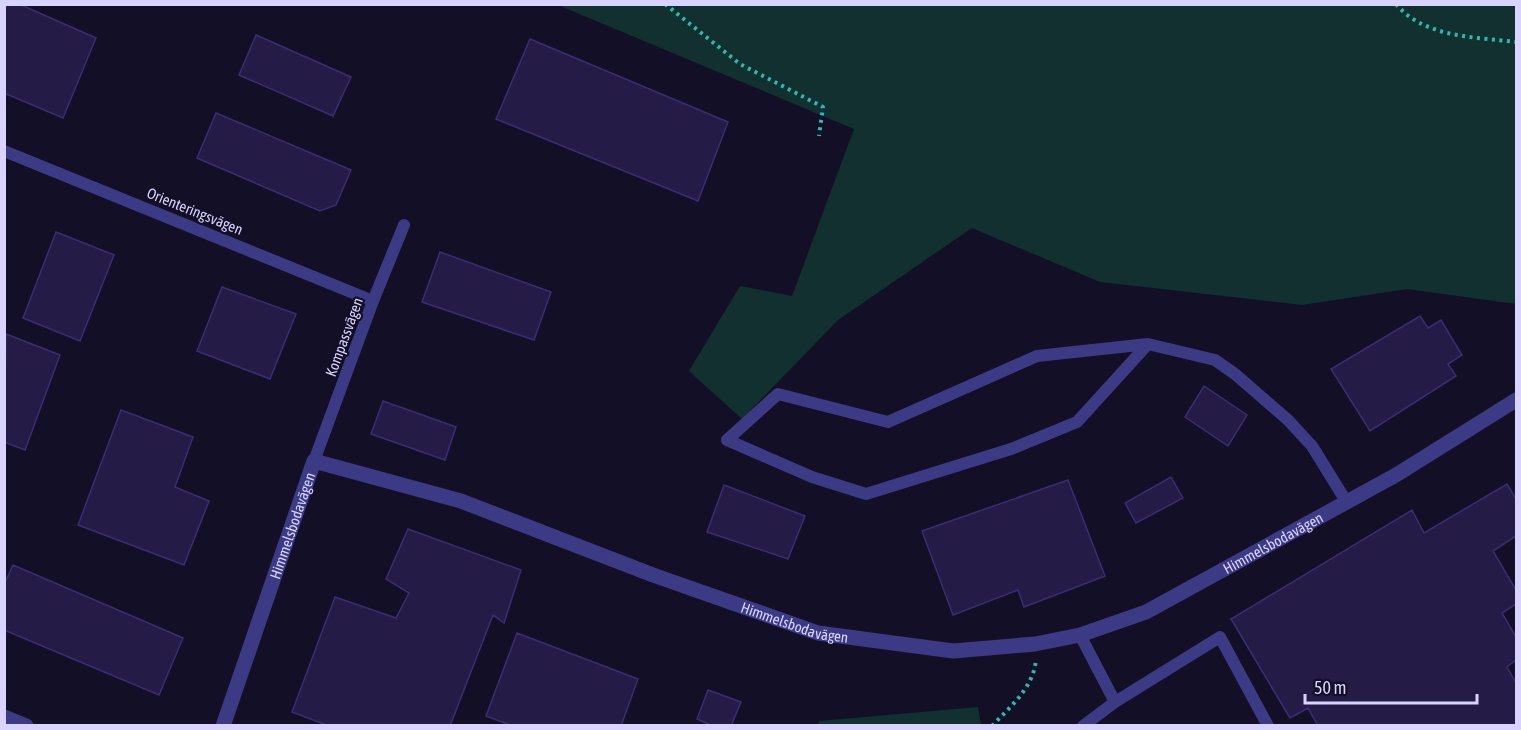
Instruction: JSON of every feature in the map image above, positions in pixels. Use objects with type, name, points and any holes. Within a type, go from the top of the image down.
[{"type":"street","name":"Himmelsbodavägen","points":[[223,726],[314,461],[461,501],[652,575],[818,633],[953,651],[1035,644],[1080,635],[1146,612],[1396,475],[1516,400]]},
{"type":"street","points":[[4,717],[26,726]]},
{"type":"lane","name":"Orienteringsvägen","points":[[4,151],[373,301]]},
{"type":"lane","name":"Kompassvägen","points":[[314,461],[373,301],[404,225]]},
{"type":"lane","points":[[1148,344],[1077,422],[1011,449],[866,494],[812,477],[727,440],[778,394],[888,422],[1036,356],[1148,344],[1215,360],[1257,391],[1312,446],[1346,501]]},
{"type":"lane","points":[[1080,635],[1115,702]]},
{"type":"lane","points":[[1083,726],[1115,702],[1220,637],[1268,726]]},
{"type":"path","points":[[665,4],[740,64],[823,107],[819,136]]},
{"type":"path","points":[[1396,4],[1400,10],[1425,26],[1454,34],[1516,42]]},
{"type":"path","points":[[992,726],[1020,697],[1032,679],[1036,663],[1035,644]]},
{"type":"green space","points":[[558,5],[1516,5],[1516,304],[1407,289],[1302,305],[1100,282],[972,228],[838,320],[742,419],[689,371],[740,286],[792,296],[854,129]]},
{"type":"green space","points":[[978,707],[981,725],[818,725],[819,721]]},
{"type":"building","points":[[4,4],[19,4],[96,38],[63,118],[4,93]]},
{"type":"building","points":[[256,35],[351,77],[333,116],[239,75]]},
{"type":"building","points":[[530,39],[728,122],[698,201],[496,119]]},
{"type":"building","points":[[216,113],[351,170],[336,205],[320,211],[197,158]]},
{"type":"building","points":[[56,232],[114,255],[80,341],[23,318]]},
{"type":"building","points":[[440,252],[551,292],[534,340],[422,302]]},
{"type":"building","points":[[222,287],[296,314],[270,379],[197,351]]},
{"type":"building","points":[[1420,316],[1428,328],[1441,320],[1462,355],[1448,364],[1456,376],[1370,431],[1331,369]]},
{"type":"building","points":[[6,334],[60,355],[25,450],[4,442]]},
{"type":"building","points":[[1204,386],[1247,415],[1228,446],[1185,417]]},
{"type":"building","points":[[383,401],[456,427],[445,460],[371,434]]},
{"type":"building","points":[[121,410],[193,437],[175,487],[209,501],[184,565],[78,525]]},
{"type":"building","points":[[1171,477],[1183,498],[1136,523],[1125,503]]},
{"type":"building","points":[[1068,480],[1105,576],[1024,607],[1018,590],[953,615],[922,531]]},
{"type":"building","points":[[1507,484],[1516,499],[1516,536],[1493,551],[1516,590],[1516,604],[1502,613],[1516,637],[1516,660],[1507,667],[1516,683],[1516,726],[1318,726],[1308,708],[1290,718],[1231,619],[1412,510],[1424,533]]},
{"type":"building","points":[[724,485],[805,516],[788,559],[707,532]]},
{"type":"building","points":[[408,529],[521,570],[504,623],[493,615],[450,726],[329,726],[292,712],[335,597],[396,618],[409,593],[386,579]]},
{"type":"building","points":[[13,565],[183,638],[159,695],[4,630],[4,585]]},
{"type":"building","points":[[517,633],[638,679],[621,726],[513,726],[486,716]]},
{"type":"building","points":[[708,690],[741,702],[731,726],[713,726],[697,719]]}]
